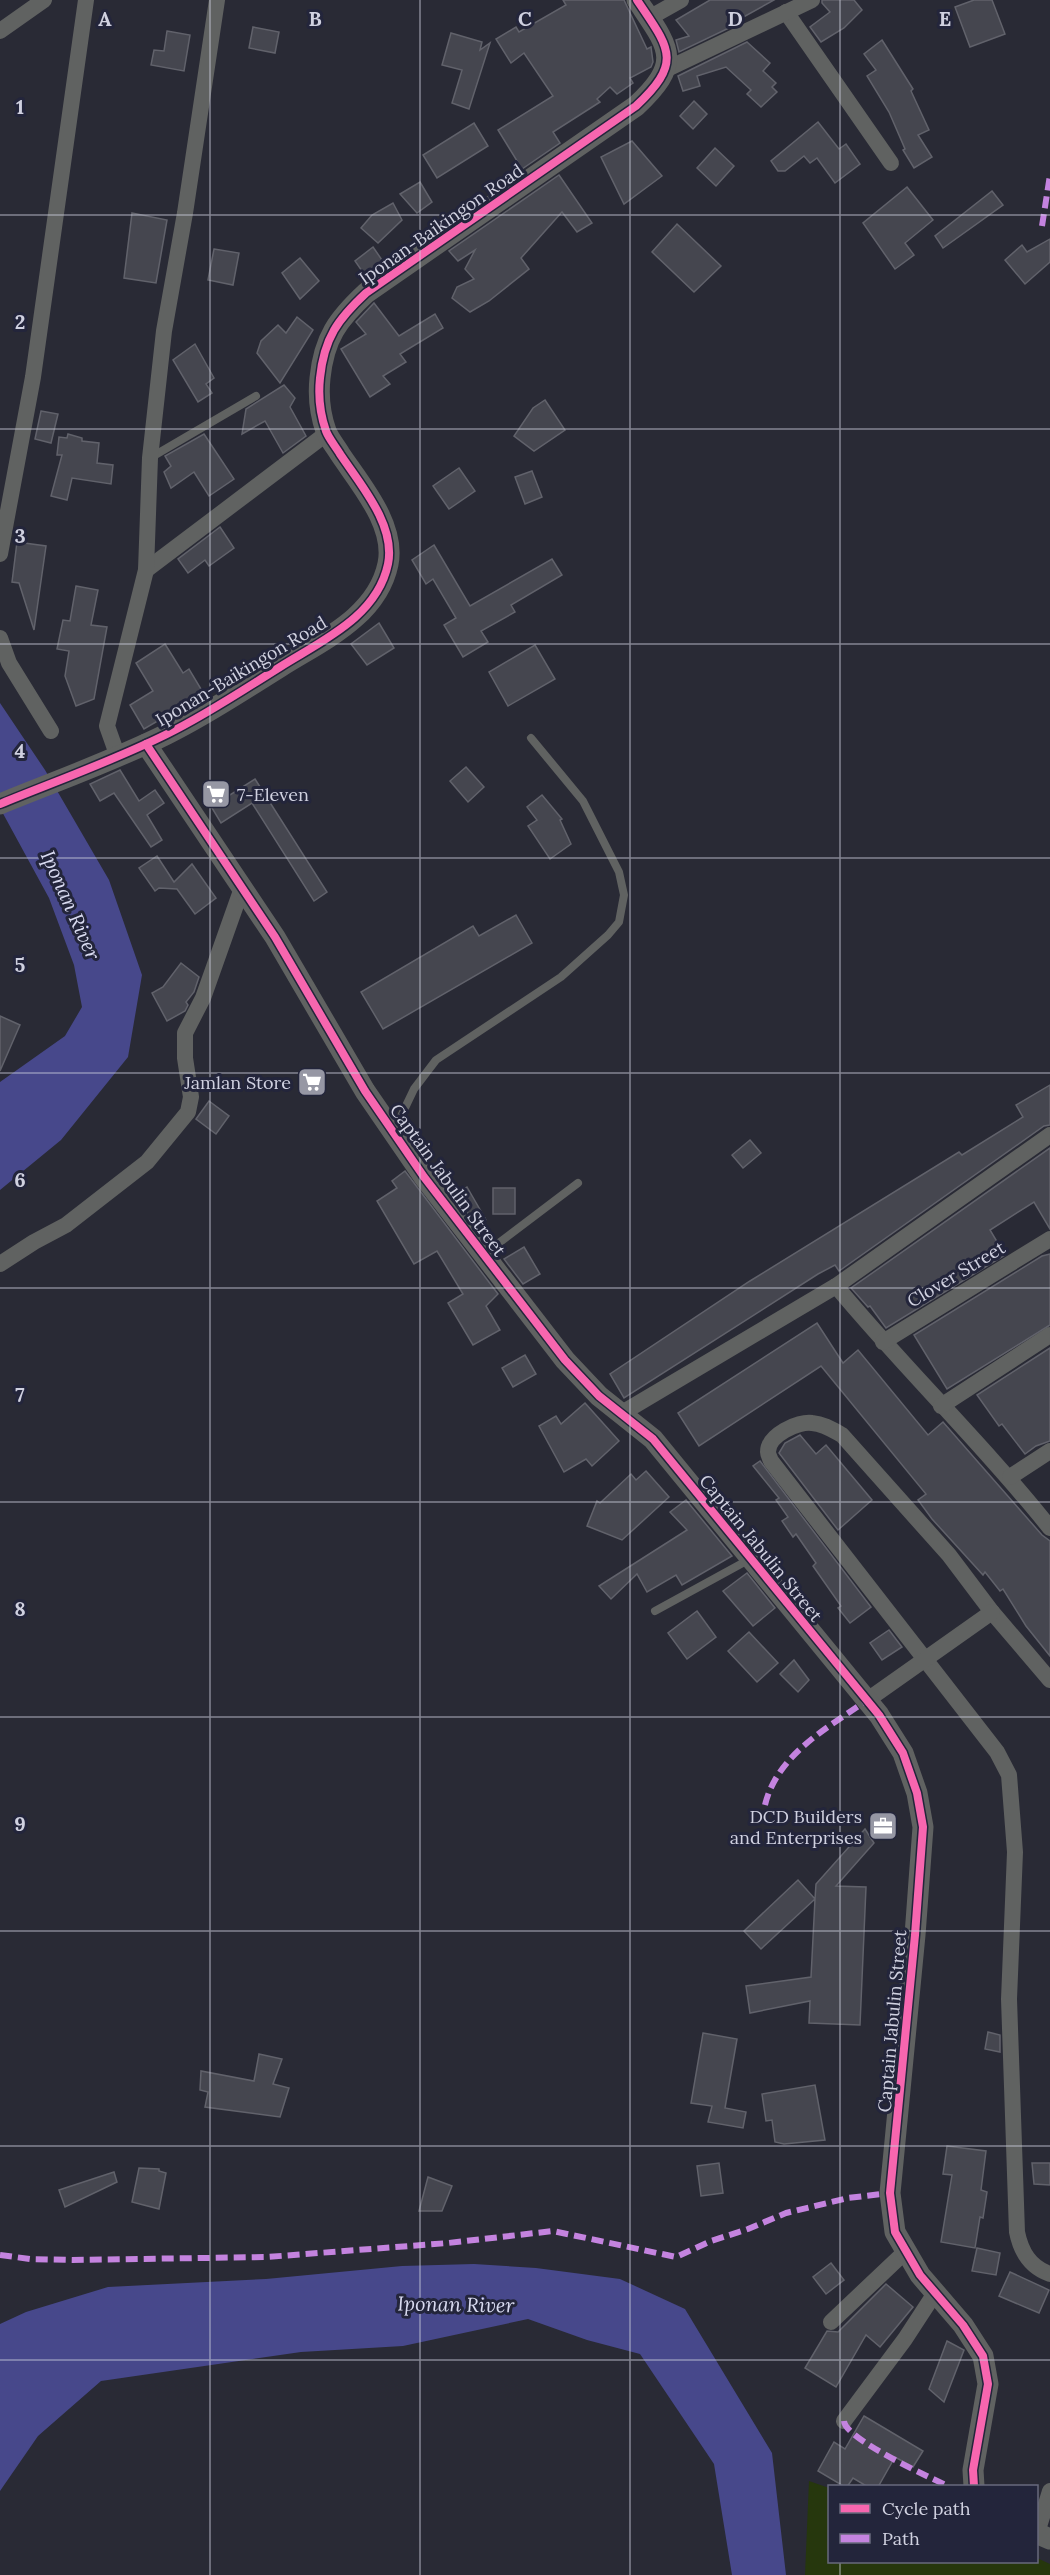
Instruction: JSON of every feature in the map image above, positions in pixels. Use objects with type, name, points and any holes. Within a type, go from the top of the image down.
[{"type":"street","points":[[0,31],[44,0]]},
{"type":"street","points":[[0,554],[33,377],[86,0]]},
{"type":"street","points":[[118,757],[107,726],[146,570],[150,458],[164,331],[185,213],[216,0]]},
{"type":"street","points":[[637,0],[666,47],[668,57],[665,70]]},
{"type":"street","points":[[649,18],[681,0]]},
{"type":"street","points":[[665,70],[812,0]]},
{"type":"street","points":[[786,12],[891,163]]},
{"type":"street","name":"Iponan-Baikingon Road","points":[[0,804],[118,757],[190,723],[346,626],[370,602],[388,563],[388,543],[375,508],[326,434],[319,405],[321,363],[331,335],[342,315],[366,293],[636,106],[658,83],[665,70]]},
{"type":"street","points":[[146,570],[326,434]]},
{"type":"street","points":[[0,638],[9,663],[51,731]]},
{"type":"street","name":"Captain Jabulin Street","points":[[146,744],[275,937],[365,1090],[424,1177],[565,1360],[600,1396],[653,1438],[879,1714],[903,1753],[917,1793],[923,1827],[890,2193],[895,2232],[920,2275],[963,2325],[982,2356],[988,2384],[973,2470],[974,2485]]},
{"type":"street","points":[[0,1264],[66,1225],[147,1162],[188,1112],[191,1097],[185,1058],[185,1033],[203,998],[242,888]]},
{"type":"street","points":[[622,1413],[836,1286],[1050,1135]]},
{"type":"street","name":"Clover Street","points":[[883,1342],[1050,1239]]},
{"type":"street","points":[[836,1286],[941,1406],[1010,1477],[1050,1528]]},
{"type":"street","points":[[941,1406],[1050,1335]]},
{"type":"street","points":[[1050,1680],[992,1612],[949,1555],[842,1436],[825,1425],[809,1422],[788,1429],[772,1442],[768,1452],[771,1461],[997,1752],[1009,1775],[1015,1852],[1010,1999],[1017,2232],[1028,2260],[1039,2271],[1050,2274]]},
{"type":"street","points":[[1010,1477],[1050,1451]]},
{"type":"street","points":[[867,1701],[992,1612]]},
{"type":"street","points":[[831,2322],[906,2251]]},
{"type":"street","points":[[844,2421],[935,2293]]},
{"type":"street","points":[[1041,2535],[1050,2491]]},
{"type":"lane","points":[[150,458],[256,396]]},
{"type":"lane","points":[[393,1132],[414,1089],[436,1060],[561,977],[608,935],[619,922],[624,895],[619,872],[583,801],[531,738]]},
{"type":"lane","points":[[483,1255],[578,1183]]},
{"type":"lane","points":[[655,1611],[751,1559]]},
{"type":"green space","points":[[809,2481],[828,2488],[828,2563],[1038,2563],[1038,2558],[1050,2564],[1050,2575],[805,2575]]},
{"type":"water","name":"Iponan River","points":[[0,703],[45,770],[109,880],[142,975],[128,1057],[61,1140],[0,1190],[0,1082],[65,1036],[82,1007],[74,965],[49,898],[0,808]]},
{"type":"water","name":"Iponan River","points":[[474,2264],[536,2268],[620,2279],[685,2309],[772,2453],[786,2575],[732,2575],[714,2464],[640,2354],[587,2340],[528,2319],[403,2346],[301,2352],[101,2381],[38,2436],[0,2491],[0,2324],[26,2312],[108,2287],[266,2279],[402,2266]]},
{"type":"building","points":[[563,0],[624,0],[647,49],[651,47],[653,62],[651,67],[630,78],[633,83],[617,94],[610,87],[597,99],[600,102],[553,132],[560,143],[522,169],[498,130],[553,96],[524,53],[511,63],[496,39],[516,27],[519,32],[566,5]]},
{"type":"building","points":[[710,0],[774,0],[729,25],[731,27],[679,52],[676,40],[689,36],[676,20]]},
{"type":"building","points":[[822,0],[854,0],[862,10],[844,28],[821,42],[810,27],[830,12]]},
{"type":"building","points":[[974,0],[992,0],[1005,34],[970,47],[955,7]]},
{"type":"building","points":[[253,27],[279,32],[275,53],[249,48]]},
{"type":"building","points":[[167,31],[190,35],[184,71],[151,65],[154,50],[164,51]]},
{"type":"building","points":[[451,33],[482,42],[480,50],[490,43],[469,109],[452,103],[462,70],[442,65]]},
{"type":"building","points":[[882,40],[913,89],[911,91],[929,130],[918,135],[932,157],[914,168],[903,150],[905,149],[889,112],[867,76],[876,70],[864,54]]},
{"type":"building","points":[[747,42],[770,63],[763,71],[776,83],[772,87],[777,92],[761,107],[747,94],[751,90],[726,67],[697,76],[700,86],[683,91],[678,76]]},
{"type":"building","points":[[694,101],[707,114],[693,129],[680,116]]},
{"type":"building","points":[[818,122],[839,149],[846,144],[860,164],[835,183],[817,158],[810,163],[804,156],[785,171],[778,171],[771,161]]},
{"type":"building","points":[[474,123],[488,146],[437,178],[423,155]]},
{"type":"building","points":[[632,141],[662,176],[624,204],[601,157]]},
{"type":"building","points":[[715,148],[734,166],[716,186],[697,168]]},
{"type":"building","points":[[559,175],[592,223],[577,232],[562,212],[521,258],[529,269],[489,301],[470,312],[452,298],[457,287],[474,279],[465,269],[475,250],[458,261],[449,251]]},
{"type":"building","points":[[420,182],[432,202],[417,213],[400,194]]},
{"type":"building","points":[[907,187],[933,220],[905,243],[914,255],[895,269],[863,223]]},
{"type":"building","points":[[992,191],[1003,205],[943,248],[935,236]]},
{"type":"building","points":[[393,203],[402,220],[378,243],[361,228],[372,215]]},
{"type":"building","points":[[132,213],[167,220],[156,283],[124,278]]},
{"type":"building","points":[[677,224],[721,266],[694,292],[652,252]]},
{"type":"building","points":[[1050,239],[1050,262],[1025,284],[1005,260],[1022,245],[1027,252]]},
{"type":"building","points":[[373,247],[382,260],[364,274],[355,261]]},
{"type":"building","points":[[214,249],[239,253],[233,285],[208,280]]},
{"type":"building","points":[[300,258],[319,281],[300,299],[282,273]]},
{"type":"building","points":[[374,303],[399,336],[435,314],[443,328],[400,354],[406,362],[383,376],[390,384],[370,397],[341,349],[366,334],[356,322]]},
{"type":"building","points":[[297,317],[313,330],[280,383],[257,353],[261,341],[278,325],[286,333]]},
{"type":"building","points":[[195,344],[214,378],[206,384],[212,393],[198,402],[173,360]]},
{"type":"building","points":[[284,385],[295,398],[290,407],[306,436],[283,453],[265,421],[242,434],[246,409]]},
{"type":"building","points":[[545,400],[565,430],[534,451],[514,436],[533,408]]},
{"type":"building","points":[[41,411],[58,414],[51,443],[35,439]]},
{"type":"building","points":[[68,434],[82,438],[82,441],[99,443],[97,463],[113,465],[111,484],[72,478],[67,500],[51,496],[62,455],[57,455],[59,437],[67,438]]},
{"type":"building","points":[[204,434],[234,479],[209,496],[194,472],[171,488],[164,472],[171,466],[165,456]]},
{"type":"building","points":[[459,468],[475,491],[449,509],[433,486]]},
{"type":"building","points":[[532,471],[542,497],[525,504],[515,477]]},
{"type":"building","points":[[220,527],[234,548],[209,566],[205,560],[188,573],[178,559]]},
{"type":"building","points":[[17,542],[46,546],[34,630],[19,583],[12,582]]},
{"type":"building","points":[[434,545],[470,606],[552,559],[562,575],[511,605],[515,612],[481,631],[488,642],[463,657],[444,625],[456,618],[433,579],[426,584],[412,560]]},
{"type":"building","points":[[76,586],[98,590],[91,625],[107,627],[94,699],[76,706],[65,676],[69,651],[57,649],[63,620],[70,621]]},
{"type":"building","points":[[379,623],[394,648],[367,665],[351,644]]},
{"type":"building","points":[[165,644],[183,673],[189,669],[204,694],[144,729],[130,705],[153,691],[136,663]]},
{"type":"building","points":[[535,645],[555,679],[508,706],[489,672]]},
{"type":"building","points":[[466,767],[484,787],[468,802],[450,781]]},
{"type":"building","points":[[120,770],[139,801],[155,790],[164,803],[147,815],[162,840],[151,847],[114,793],[100,801],[90,784]]},
{"type":"building","points":[[255,779],[327,892],[314,901],[252,803],[221,823],[203,793],[221,781],[230,795]]},
{"type":"building","points":[[542,795],[562,819],[560,820],[571,844],[550,859],[528,826],[537,820],[527,807]]},
{"type":"building","points":[[157,856],[174,882],[192,864],[216,898],[195,914],[177,889],[159,888],[155,891],[139,868]]},
{"type":"building","points":[[516,915],[532,943],[383,1029],[361,992],[473,926],[479,936]]},
{"type":"building","points":[[181,963],[199,977],[194,992],[186,1002],[188,1005],[185,1011],[167,1021],[152,993],[163,987]]},
{"type":"building","points":[[0,1016],[20,1025],[0,1071]]},
{"type":"building","points":[[1050,1085],[1050,1125],[1044,1126],[839,1271],[835,1265],[818,1274],[624,1398],[610,1374],[750,1281],[959,1152],[962,1155],[1023,1117],[1016,1105]]},
{"type":"building","points":[[209,1101],[229,1116],[216,1134],[196,1119]]},
{"type":"building","points":[[750,1140],[761,1153],[743,1168],[732,1155]]},
{"type":"building","points":[[1050,1148],[1050,1229],[1034,1202],[990,1230],[1005,1255],[886,1328],[870,1306],[868,1307],[851,1288]]},
{"type":"building","points":[[405,1171],[498,1294],[486,1306],[500,1330],[473,1345],[448,1303],[463,1294],[437,1251],[414,1264],[377,1201],[397,1188],[392,1181]]},
{"type":"building","points":[[467,1187],[486,1220],[477,1225],[454,1195]]},
{"type":"building","points":[[493,1188],[515,1188],[515,1214],[493,1214]]},
{"type":"building","points":[[524,1247],[540,1274],[523,1284],[504,1259]]},
{"type":"building","points":[[1050,1254],[1050,1325],[947,1389],[914,1335],[1042,1256]]},
{"type":"building","points":[[817,1323],[843,1363],[858,1350],[928,1435],[943,1422],[1042,1535],[1050,1541],[1050,1656],[1026,1626],[1003,1589],[1000,1591],[985,1572],[983,1575],[932,1519],[918,1500],[926,1494],[821,1366],[699,1446],[678,1413]]},
{"type":"building","points":[[1050,1348],[1050,1441],[1036,1446],[1025,1454],[1002,1424],[999,1426],[977,1395]]},
{"type":"building","points":[[525,1355],[536,1374],[513,1387],[502,1368]]},
{"type":"building","points":[[585,1403],[619,1441],[592,1466],[586,1459],[564,1472],[539,1426],[556,1416],[561,1424]]},
{"type":"building","points":[[800,1435],[816,1454],[826,1445],[872,1500],[838,1530],[779,1453],[785,1443]]},
{"type":"building","points":[[760,1461],[871,1607],[850,1623],[838,1608],[841,1606],[813,1566],[816,1563],[796,1534],[793,1537],[782,1521],[788,1517],[776,1500],[779,1498],[753,1466]]},
{"type":"building","points":[[646,1471],[669,1497],[622,1540],[587,1526],[597,1501],[600,1503],[631,1474],[636,1480]]},
{"type":"building","points":[[686,1500],[732,1556],[682,1585],[676,1575],[647,1592],[637,1574],[611,1599],[599,1586],[687,1530],[670,1512]]},
{"type":"building","points":[[747,1573],[775,1608],[753,1626],[723,1591]]},
{"type":"building","points":[[697,1611],[716,1637],[687,1659],[668,1633]]},
{"type":"building","points":[[889,1630],[902,1647],[882,1660],[870,1643]]},
{"type":"building","points":[[749,1632],[778,1663],[757,1682],[728,1651]]},
{"type":"building","points":[[794,1660],[809,1680],[798,1692],[780,1674]]},
{"type":"building","points":[[865,1829],[874,1843],[836,1886],[866,1887],[860,2025],[809,2023],[810,2001],[750,2013],[746,1986],[811,1977],[816,1884]]},
{"type":"building","points":[[798,1880],[815,1899],[761,1949],[744,1931]]},
{"type":"building","points":[[988,2032],[1000,2035],[1000,2052],[985,2049]]},
{"type":"building","points":[[703,2033],[737,2039],[725,2108],[746,2112],[743,2128],[708,2122],[712,2106],[691,2103]]},
{"type":"building","points":[[259,2054],[282,2059],[273,2084],[289,2088],[280,2117],[205,2107],[208,2092],[200,2090],[201,2071],[254,2081]]},
{"type":"building","points":[[815,2085],[825,2140],[784,2144],[775,2142],[772,2120],[766,2121],[762,2094]]},
{"type":"building","points":[[947,2146],[986,2151],[981,2190],[987,2192],[975,2248],[941,2242],[952,2175],[943,2174]]},
{"type":"building","points":[[719,2163],[723,2193],[701,2196],[697,2166]]},
{"type":"building","points":[[1032,2163],[1050,2163],[1050,2185],[1034,2184]]},
{"type":"building","points":[[139,2168],[159,2169],[166,2173],[159,2209],[132,2202]]},
{"type":"building","points":[[114,2172],[117,2182],[65,2207],[59,2190]]},
{"type":"building","points":[[428,2177],[452,2186],[442,2211],[419,2211]]},
{"type":"building","points":[[977,2248],[1000,2253],[996,2275],[972,2271]]},
{"type":"building","points":[[831,2263],[844,2280],[826,2294],[813,2277]]},
{"type":"building","points":[[1010,2272],[1049,2290],[1039,2313],[999,2296]]},
{"type":"building","points":[[886,2284],[913,2307],[880,2347],[866,2335],[836,2387],[805,2368],[827,2331],[838,2332]]},
{"type":"building","points":[[947,2341],[964,2350],[944,2402],[929,2389]]},
{"type":"building","points":[[864,2416],[923,2451],[913,2467],[895,2457],[879,2485],[865,2485],[853,2478],[848,2485],[842,2485],[818,2471],[834,2442],[845,2449]]},
{"type":"marked path","points":[[1042,226],[1050,175]]},
{"type":"marked path","points":[[765,1805],[771,1787],[780,1771],[792,1757],[805,1744],[866,1701]]},
{"type":"marked path","points":[[0,2255],[30,2259],[72,2260],[267,2257],[448,2243],[553,2231],[676,2257],[711,2241],[786,2213],[848,2198],[890,2193]]},
{"type":"marked path","points":[[844,2421],[848,2429],[872,2447],[946,2485]]},
{"type":"cycle path","points":[[0,804],[126,753],[196,719],[329,637],[360,613],[372,599],[382,583],[388,564],[387,535],[382,520],[366,492],[327,434],[324,425],[319,385],[329,340],[340,321],[366,293],[636,106],[651,90],[661,77],[666,65],[666,54],[657,30],[637,0]]},
{"type":"cycle path","points":[[146,744],[275,937],[365,1091],[424,1177],[565,1360],[599,1396],[653,1439],[879,1715],[903,1753],[917,1793],[923,1827],[890,2193],[895,2232],[920,2275],[963,2325],[983,2356],[988,2384],[973,2470],[974,2485]]},
{"type":"place","name":"7-Eleven","points":[[216,794]]},
{"type":"place","name":"Jamlan Store","points":[[312,1082]]},
{"type":"place","name":"DCD Builders and Enterprises","points":[[883,1826]]}]
